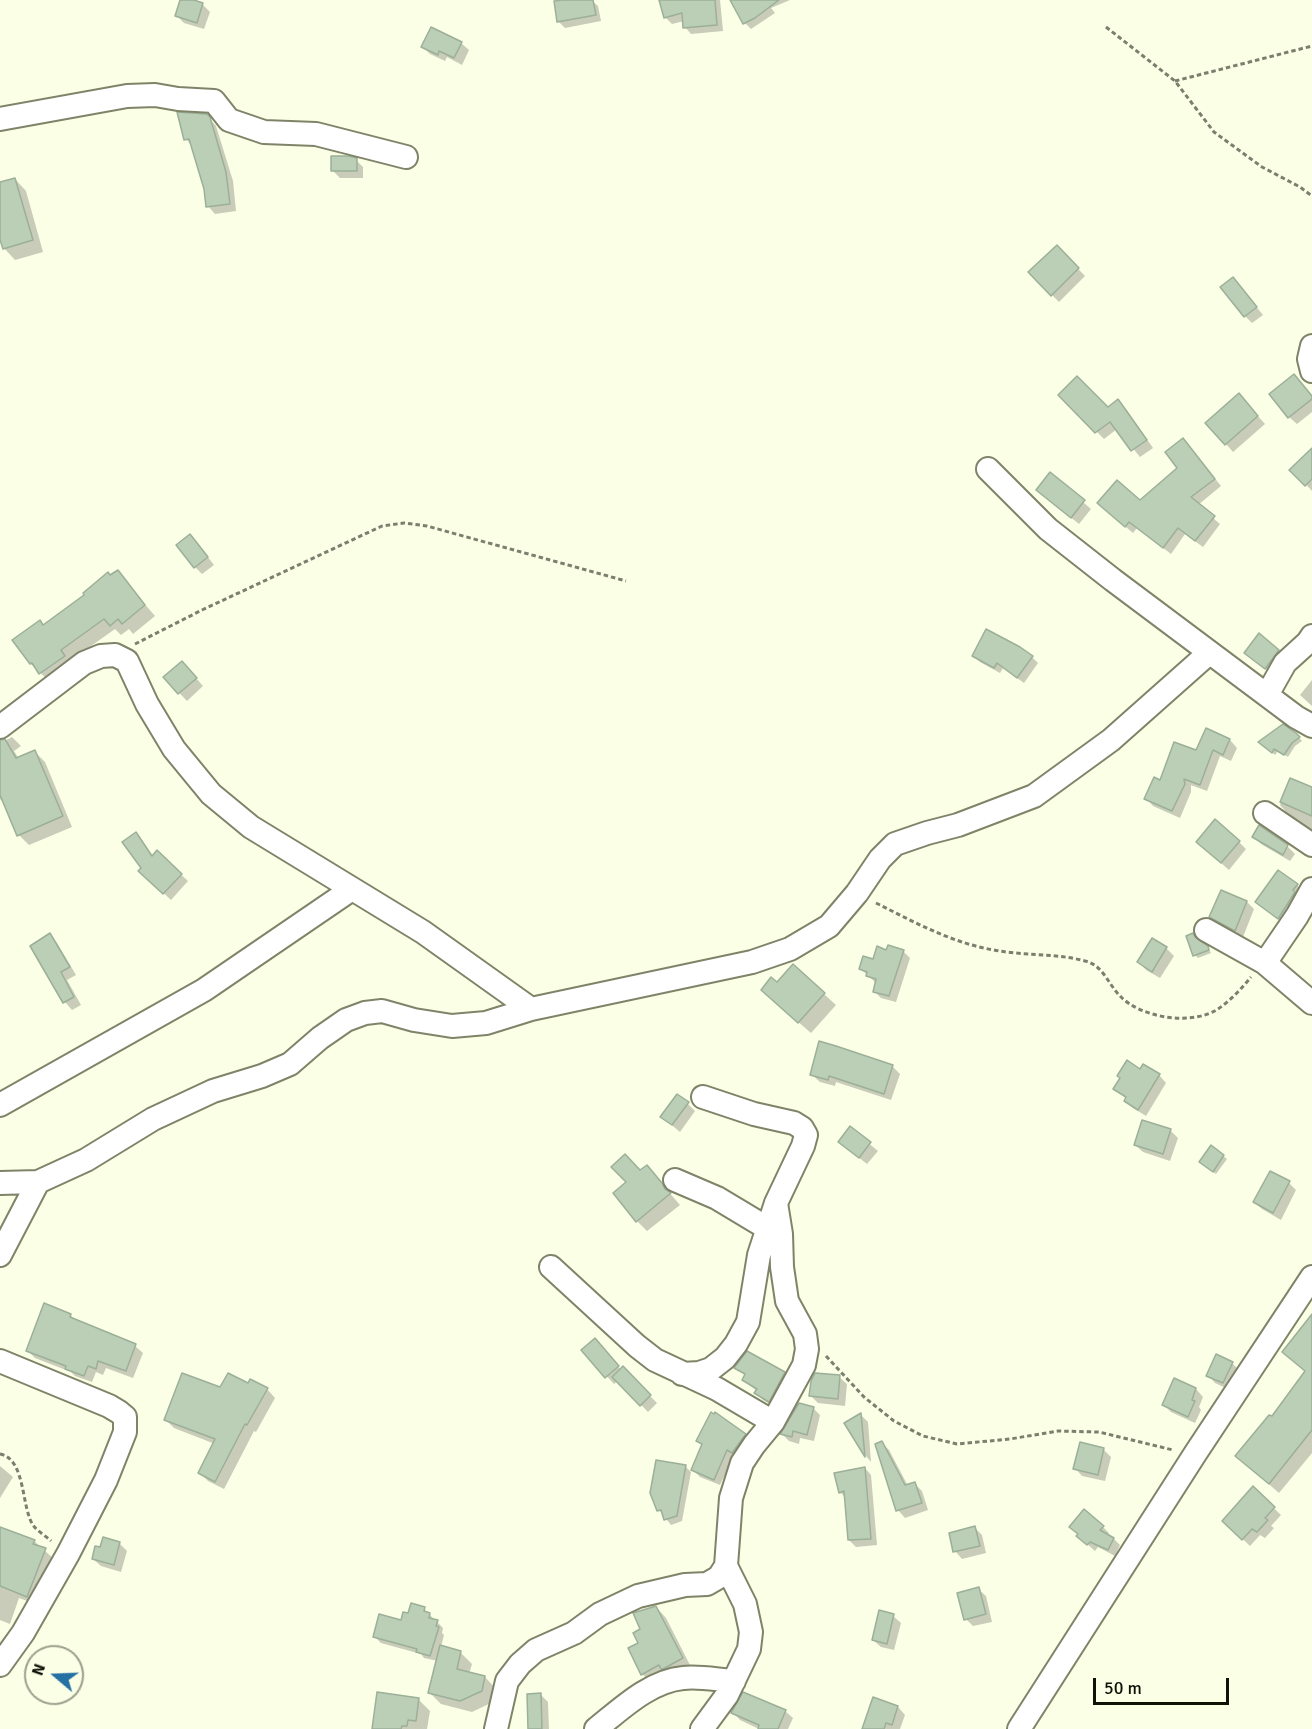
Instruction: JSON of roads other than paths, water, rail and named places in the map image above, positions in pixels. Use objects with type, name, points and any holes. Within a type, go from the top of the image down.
[{"type":"street","points":[[0,119],[126,96],[155,95],[214,101],[229,120],[264,132],[316,134],[406,157]]},
{"type":"street","points":[[1312,346],[1309,360],[1312,371]]},
{"type":"street","points":[[988,469],[1048,529],[1209,653],[1296,717],[1312,726]]},
{"type":"street","points":[[1267,695],[1285,663],[1312,636]]},
{"type":"street","points":[[0,1183],[38,1182],[86,1160],[153,1119],[213,1091],[262,1076],[290,1064],[320,1038],[346,1020],[365,1013],[381,1011],[414,1020],[452,1026],[486,1023],[531,1009],[752,962],[790,949],[829,926],[857,893],[879,859],[895,844],[958,825],[1034,796],[1111,740],[1209,653]]},
{"type":"street","points":[[0,727],[84,663],[101,656],[115,655],[127,661],[147,704],[174,749],[211,794],[251,827],[423,932],[531,1009]]},
{"type":"street","points":[[1265,813],[1312,845]]},
{"type":"street","points":[[0,1105],[204,990],[351,889]]},
{"type":"street","points":[[1265,963],[1297,916],[1312,889]]},
{"type":"street","points":[[1206,930],[1265,963],[1312,1003]]},
{"type":"street","points":[[682,1374],[699,1374],[711,1369],[725,1358],[748,1322],[759,1255],[767,1228],[806,1135],[802,1128],[794,1123],[754,1114],[703,1097]]},
{"type":"street","points":[[675,1180],[717,1198],[767,1228]]},
{"type":"street","points":[[0,1255],[38,1182]]},
{"type":"street","points":[[496,1729],[507,1681],[520,1664],[536,1650],[574,1633],[600,1614],[638,1596],[685,1585],[707,1584],[719,1577],[726,1566],[731,1498],[742,1463],[773,1422],[804,1365],[807,1349],[805,1334],[787,1301],[776,1203]]},
{"type":"street","points":[[551,1267],[655,1360],[717,1389],[773,1422]]},
{"type":"street","points":[[1019,1729],[1312,1277]]},
{"type":"street","points":[[0,1361],[109,1406],[125,1417],[125,1432],[106,1480],[68,1554],[23,1633],[0,1665]]},
{"type":"street","points":[[702,1729],[727,1695],[749,1649],[751,1632],[745,1604],[726,1566]]},
{"type":"street","points":[[596,1729],[628,1703],[660,1684],[683,1678],[734,1681]]}]
